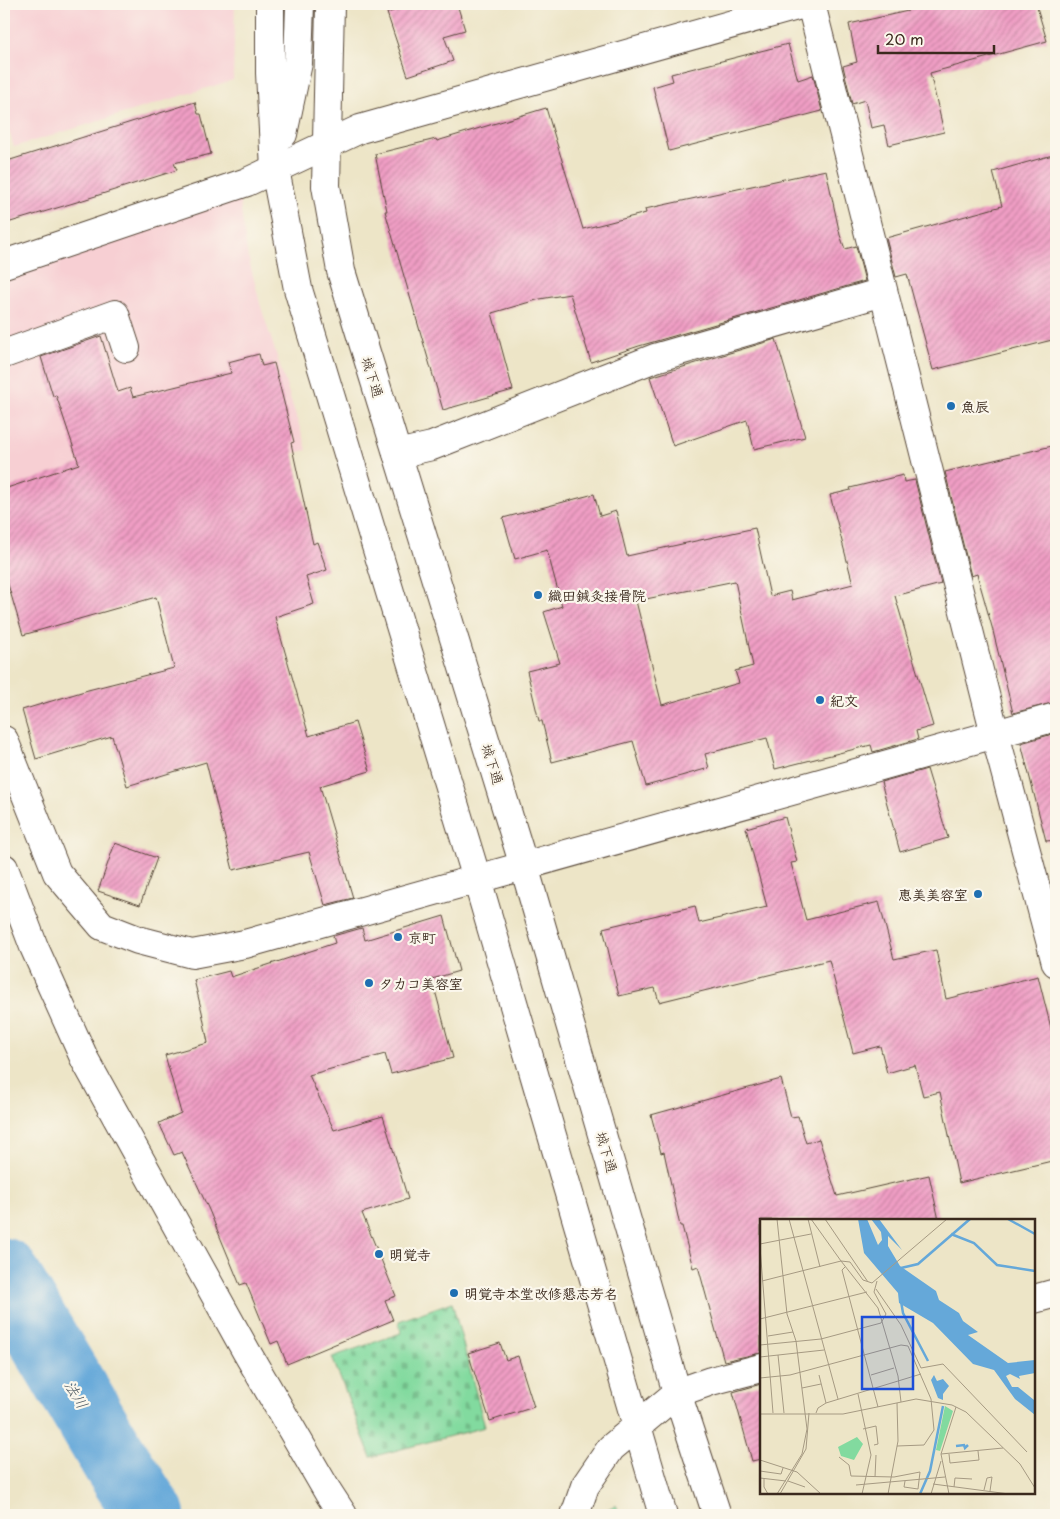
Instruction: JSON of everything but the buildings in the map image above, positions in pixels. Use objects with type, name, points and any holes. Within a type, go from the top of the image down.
[{"type":"street","points":[[270,4],[270,73],[275,169],[298,289],[478,880],[663,1515]]},
{"type":"street","points":[[275,169],[298,63],[300,4]]},
{"type":"street","name":"城下通","points":[[330,4],[326,186],[341,271],[524,866],[677,1394],[717,1515]]},
{"type":"street","points":[[4,264],[247,182],[360,129],[804,4]]},
{"type":"street","points":[[811,4],[995,734],[1056,963]]},
{"type":"street","points":[[397,454],[432,446],[655,358],[884,292]]},
{"type":"street","points":[[4,354],[115,314],[126,348]]},
{"type":"street","points":[[4,740],[57,873],[102,926],[138,940],[192,954],[245,944],[1056,717]]},
{"type":"street","points":[[4,868],[34,947],[85,1060],[246,1351],[343,1515]]},
{"type":"street","points":[[1035,1299],[1056,1293]]},
{"type":"street","points":[[575,1515],[586,1486],[611,1448],[677,1394],[711,1380],[760,1368]]},
{"type":"shaded area","points":[[4,4],[235,4],[233,80],[14,147],[4,115]]},
{"type":"shaded area","points":[[239,196],[247,252],[261,307],[307,450],[169,483],[174,506],[4,562],[4,273]]},
{"type":"green space","points":[[452,1302],[485,1427],[371,1457],[332,1357],[401,1333],[399,1321]]},
{"type":"green space","points":[[616,1505],[618,1515],[602,1515],[604,1511]]},
{"type":"waterway","name":"法川","points":[[4,1273],[115,1460],[150,1515]]},
{"type":"place","name":"魚辰","points":[[951,406]]},
{"type":"place","name":"織田鍼灸接骨院","points":[[538,595]]},
{"type":"place","name":"紀文","points":[[820,700]]},
{"type":"place","name":"恵美美容室","points":[[978,894]]},
{"type":"place","name":"京町","points":[[398,937]]},
{"type":"place","name":"タカコ美容室","points":[[369,983]]},
{"type":"place","name":"明覚寺","points":[[379,1254]]},
{"type":"place","name":"明覚寺本堂改修懇志芳名","points":[[454,1293]]}]
